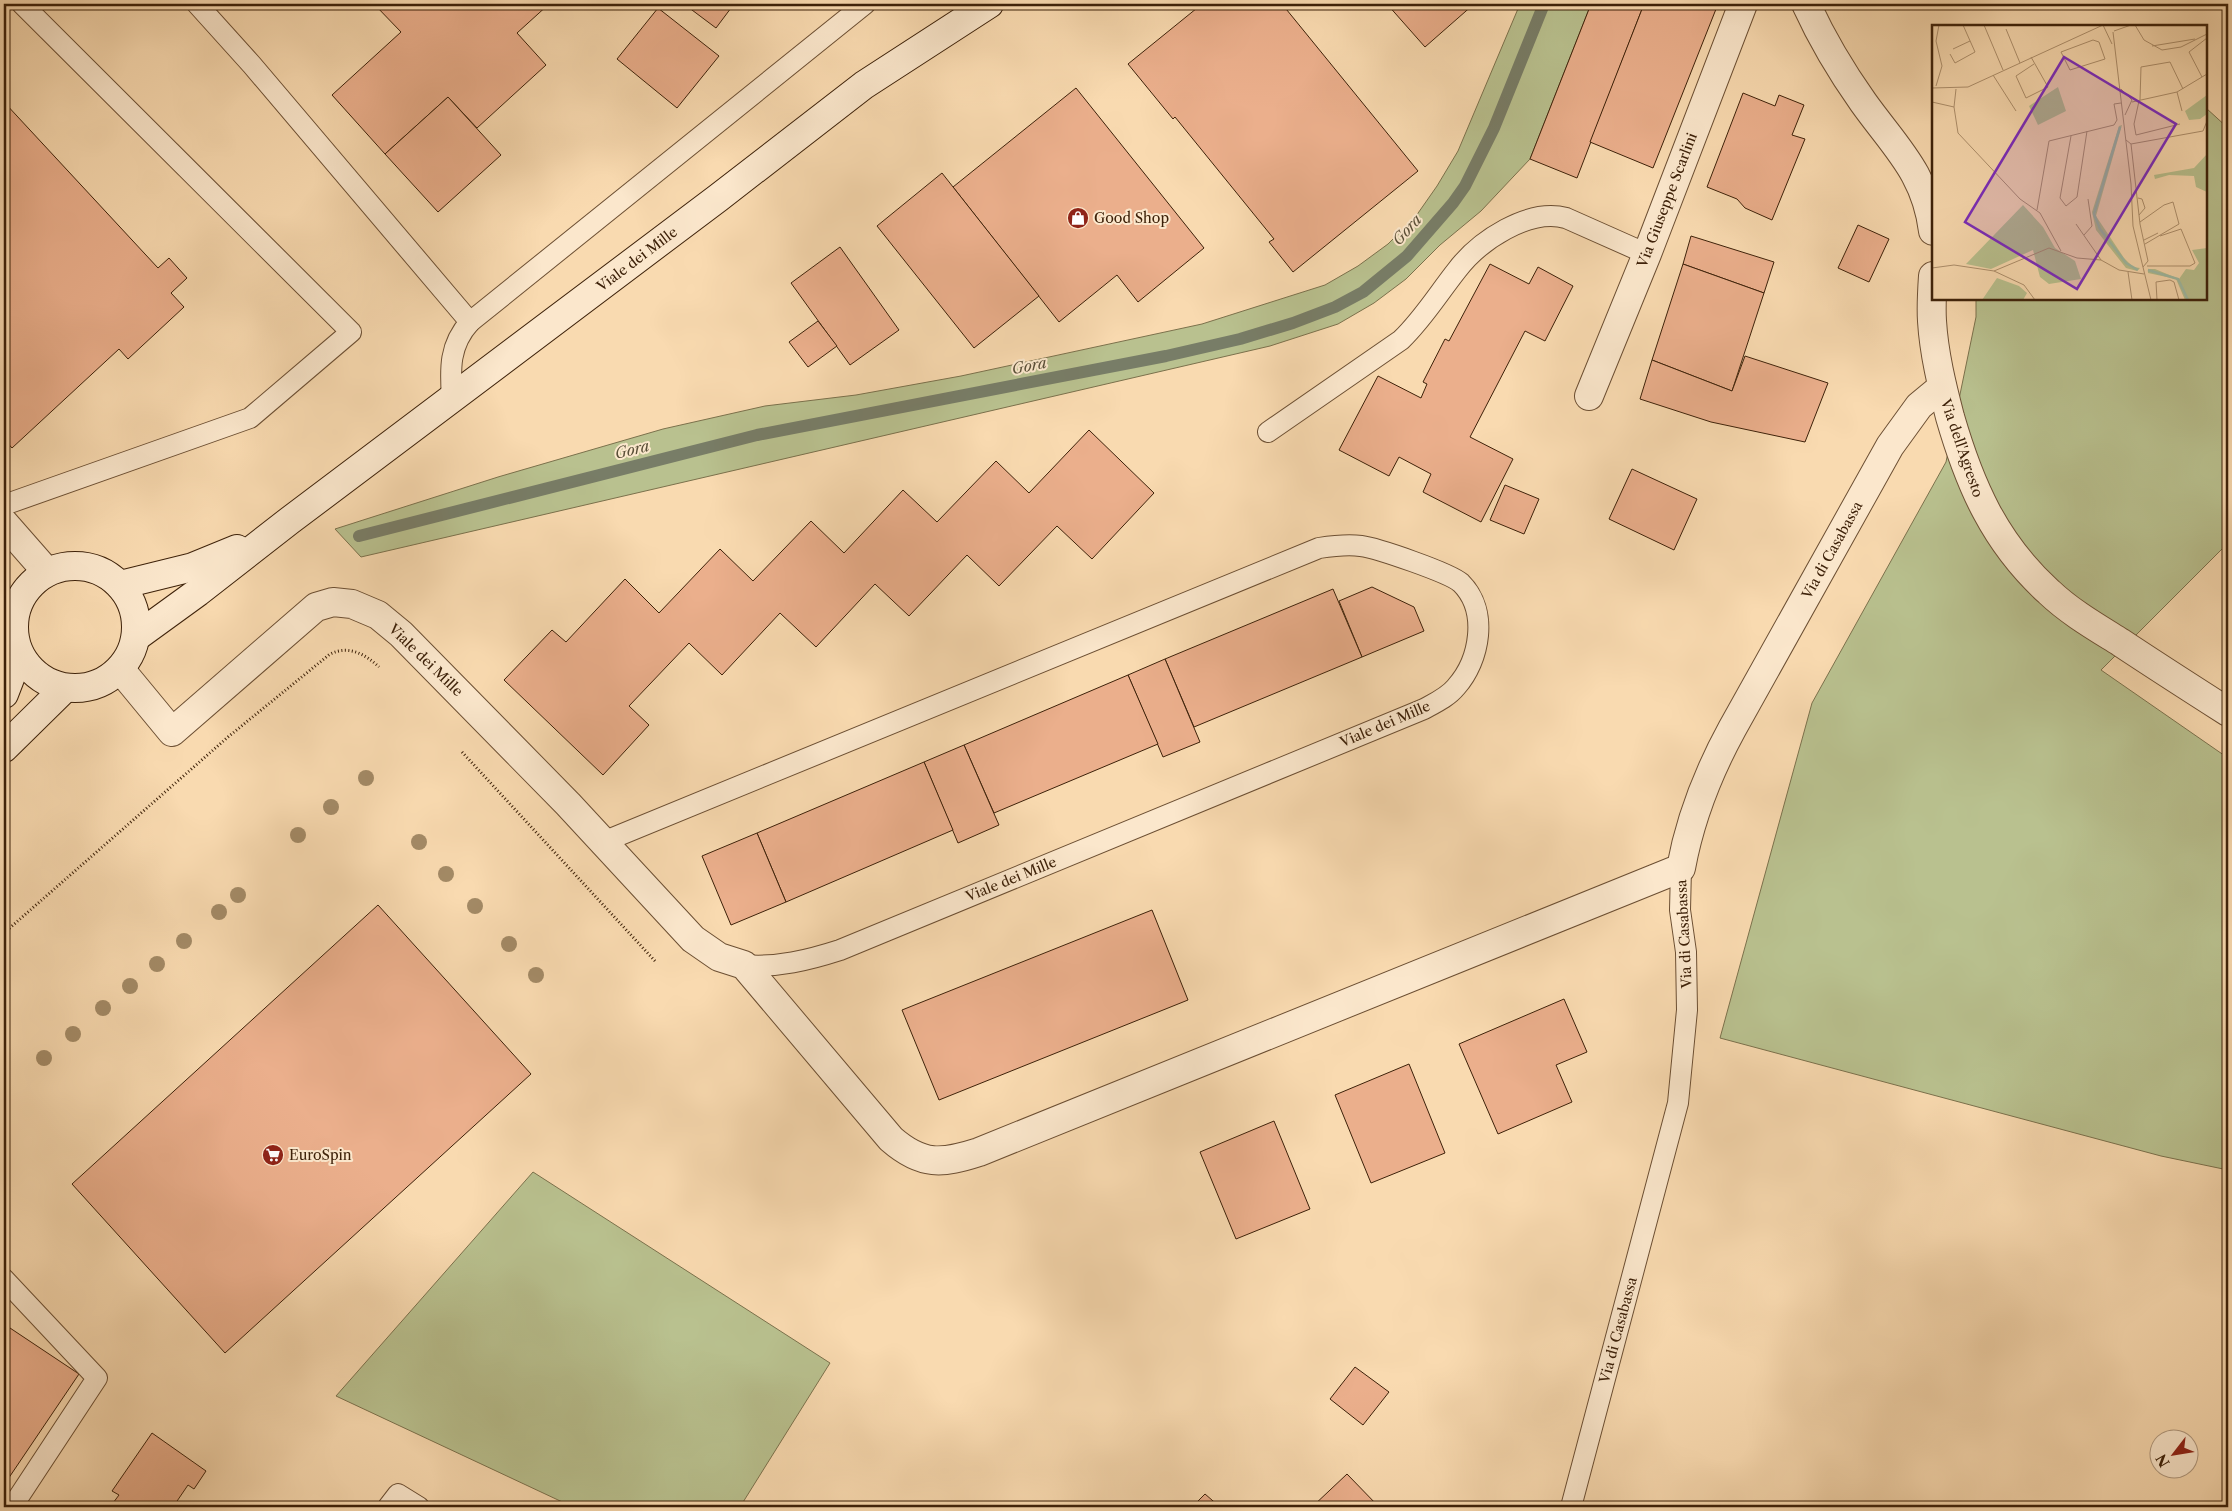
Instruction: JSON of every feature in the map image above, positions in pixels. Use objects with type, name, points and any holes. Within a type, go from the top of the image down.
[{"type":"street","name":"Viale dei Mille","points":[[289,521],[718,198],[864,85],[989,4]]},
{"type":"street","name":"Via Giuseppe Scarlini","points":[[1589,396],[1647,254],[1743,4]]},
{"type":"street","points":[[1806,4],[1844,74],[1918,176],[1929,208],[1932,225]]},
{"type":"street","name":"Via dell'Agresto","points":[[1932,298],[1931,319],[1936,358],[1958,444],[1980,503],[2018,561],[2050,594],[2066,606],[2228,712]]},
{"type":"street","name":"Via di Casabassa","points":[[1681,868],[1687,838],[1697,806],[1715,760],[1727,736],[1890,446],[1920,406],[1942,387]]},
{"type":"street","points":[[120,585],[216,559],[264,536],[289,521]]},
{"type":"street","points":[[136,636],[198,592],[289,521]]},
{"type":"street","points":[[4,523],[47,572]]},
{"type":"street","points":[[66,566],[85,566],[104,573],[120,585],[130,600],[135,618],[136,636],[131,654],[120,669],[104,682],[84,688],[64,689],[46,682],[30,671],[19,655],[13,636],[13,617],[20,599],[31,583],[47,572],[66,566]]},
{"type":"street","name":"Viale dei Mille","points":[[120,669],[172,732],[316,607],[333,602],[352,604],[378,616],[412,643],[702,947],[724,960],[744,965]]},
{"type":"street","points":[[4,694],[19,655]]},
{"type":"street","points":[[4,748],[64,689]]},
{"type":"street","points":[[744,965],[891,1139],[903,1149],[922,1158],[939,1161],[949,1160],[979,1152],[1681,868]]},
{"type":"lane","points":[[4,505],[250,418],[351,332],[22,4]]},
{"type":"lane","points":[[197,4],[252,65],[470,322]]},
{"type":"lane","points":[[452,398],[450,361],[453,349],[470,322],[865,4]]},
{"type":"lane","points":[[1268,432],[1401,340],[1418,322],[1457,269],[1471,254],[1504,231],[1523,221],[1541,215],[1554,214],[1647,254]]},
{"type":"lane","name":"Viale dei Mille","points":[[603,842],[1319,548],[1360,546],[1389,553],[1456,580],[1472,599],[1478,632],[1478,645],[1469,668],[1454,689],[1424,709],[840,950],[792,963],[759,966],[744,965]]},
{"type":"lane","name":"Via di Casabassa","points":[[1571,1507],[1678,1103],[1687,1003],[1686,952],[1680,910],[1681,868]]},
{"type":"lane","points":[[4,1279],[97,1378],[12,1507]]},
{"type":"lane","points":[[388,1507],[398,1494],[419,1507]]},
{"type":"path","points":[[4,933],[228,737],[330,654],[345,649],[352,651],[366,657],[384,671]]},
{"type":"path","points":[[456,746],[655,961]]},
{"type":"green space","points":[[1520,4],[1591,4],[1530,159],[1481,211],[1440,245],[1406,279],[1374,303],[1338,324],[1270,346],[361,557],[335,529],[498,477],[663,429],[765,406],[856,395],[961,376],[1202,324],[1325,285],[1358,266],[1388,244],[1416,216],[1437,186],[1458,151]]},
{"type":"green space","points":[[2207,109],[2228,128],[2228,543],[2101,670],[2228,758],[2228,1170],[2161,1156],[1720,1038],[1812,703],[1946,462],[1976,317],[1976,300],[2207,300]]},
{"type":"green space","points":[[533,1172],[830,1363],[740,1507],[573,1507],[336,1396]]},
{"type":"building","points":[[374,4],[549,4],[517,33],[546,65],[477,128],[448,97],[385,154],[332,95],[401,32]]},
{"type":"building","points":[[684,4],[734,4],[716,28]]},
{"type":"building","points":[[1202,4],[1282,4],[1418,171],[1293,272],[1269,242],[1274,239],[1175,117],[1173,119],[1128,64]]},
{"type":"building","points":[[1387,4],[1474,4],[1425,47]]},
{"type":"building","points":[[1591,4],[1644,4],[1577,178],[1530,159]]},
{"type":"building","points":[[1644,4],[1718,4],[1653,168],[1590,142]]},
{"type":"building","points":[[658,8],[719,56],[677,108],[617,59]]},
{"type":"building","name":"Good Shop","points":[[1076,88],[1204,248],[1138,302],[1117,275],[1059,322],[953,187]]},
{"type":"building","points":[[1743,93],[1775,106],[1779,95],[1804,105],[1792,135],[1805,139],[1772,220],[1745,208],[1737,199],[1707,187]]},
{"type":"building","points":[[448,97],[501,155],[438,212],[385,154]]},
{"type":"building","points":[[4,102],[158,268],[169,258],[187,278],[171,293],[184,307],[128,359],[119,349],[12,448],[4,439]]},
{"type":"building","points":[[942,173],[1039,296],[974,348],[877,226]]},
{"type":"building","points":[[1858,225],[1889,239],[1869,282],[1838,268]]},
{"type":"building","points":[[1691,236],[1774,262],[1764,293],[1683,264]]},
{"type":"building","points":[[840,247],[899,330],[850,365],[791,283]]},
{"type":"building","points":[[1490,264],[1529,284],[1538,267],[1573,286],[1545,341],[1525,331],[1470,437],[1513,459],[1481,522],[1423,492],[1431,474],[1399,457],[1389,476],[1339,450],[1378,376],[1421,398],[1427,384],[1423,382],[1445,339],[1449,341]]},
{"type":"building","points":[[1683,264],[1764,293],[1732,391],[1652,360]]},
{"type":"building","points":[[818,321],[837,346],[808,367],[789,342]]},
{"type":"building","points":[[1745,356],[1828,383],[1805,442],[1711,422],[1640,399],[1652,360],[1732,391]]},
{"type":"building","points":[[1089,430],[1154,493],[1092,559],[1057,526],[999,586],[967,555],[909,616],[875,584],[816,647],[780,613],[722,675],[689,643],[629,706],[649,725],[603,775],[504,680],[552,630],[566,642],[625,579],[659,613],[720,549],[753,581],[811,521],[844,553],[903,490],[937,522],[996,461],[1029,493]]},
{"type":"building","points":[[1632,469],[1697,499],[1674,550],[1609,519]]},
{"type":"building","points":[[1505,485],[1539,499],[1524,534],[1490,520]]},
{"type":"building","points":[[1372,587],[1414,607],[1424,631],[1362,657],[1339,601]]},
{"type":"building","points":[[1333,589],[1362,657],[1194,727],[1165,659]]},
{"type":"building","points":[[1165,659],[1200,742],[1163,757],[1128,675]]},
{"type":"building","points":[[1128,675],[1158,744],[994,813],[964,745]]},
{"type":"building","points":[[964,745],[999,825],[958,843],[924,762]]},
{"type":"building","points":[[924,762],[953,830],[786,902],[757,833]]},
{"type":"building","points":[[757,833],[786,902],[731,925],[702,856]]},
{"type":"building","name":"EuroSpin","points":[[378,905],[531,1074],[225,1353],[72,1184]]},
{"type":"building","points":[[1152,910],[1188,1000],[939,1100],[902,1010]]},
{"type":"building","points":[[1564,999],[1587,1052],[1556,1065],[1572,1102],[1498,1134],[1459,1044]]},
{"type":"building","points":[[1409,1064],[1445,1153],[1371,1183],[1335,1095]]},
{"type":"building","points":[[1274,1121],[1310,1209],[1236,1239],[1200,1152]]},
{"type":"building","points":[[4,1324],[79,1374],[4,1485]]},
{"type":"building","points":[[1355,1367],[1389,1392],[1363,1425],[1330,1399]]},
{"type":"building","points":[[152,1433],[206,1471],[194,1489],[188,1485],[173,1507],[110,1507],[119,1495],[112,1491]]},
{"type":"building","points":[[1347,1474],[1379,1507],[1312,1507]]},
{"type":"building","points":[[1205,1494],[1220,1507],[1192,1507]]},
{"type":"waterway","name":"Gora","points":[[359,536],[757,435],[1166,356],[1240,339],[1293,323],[1335,307],[1363,292],[1407,256],[1453,203],[1465,186],[1494,128],[1544,4]]},
{"type":"place","name":"Good Shop","points":[[1078,218]]},
{"type":"place","name":"EuroSpin","points":[[273,1155]]}]
